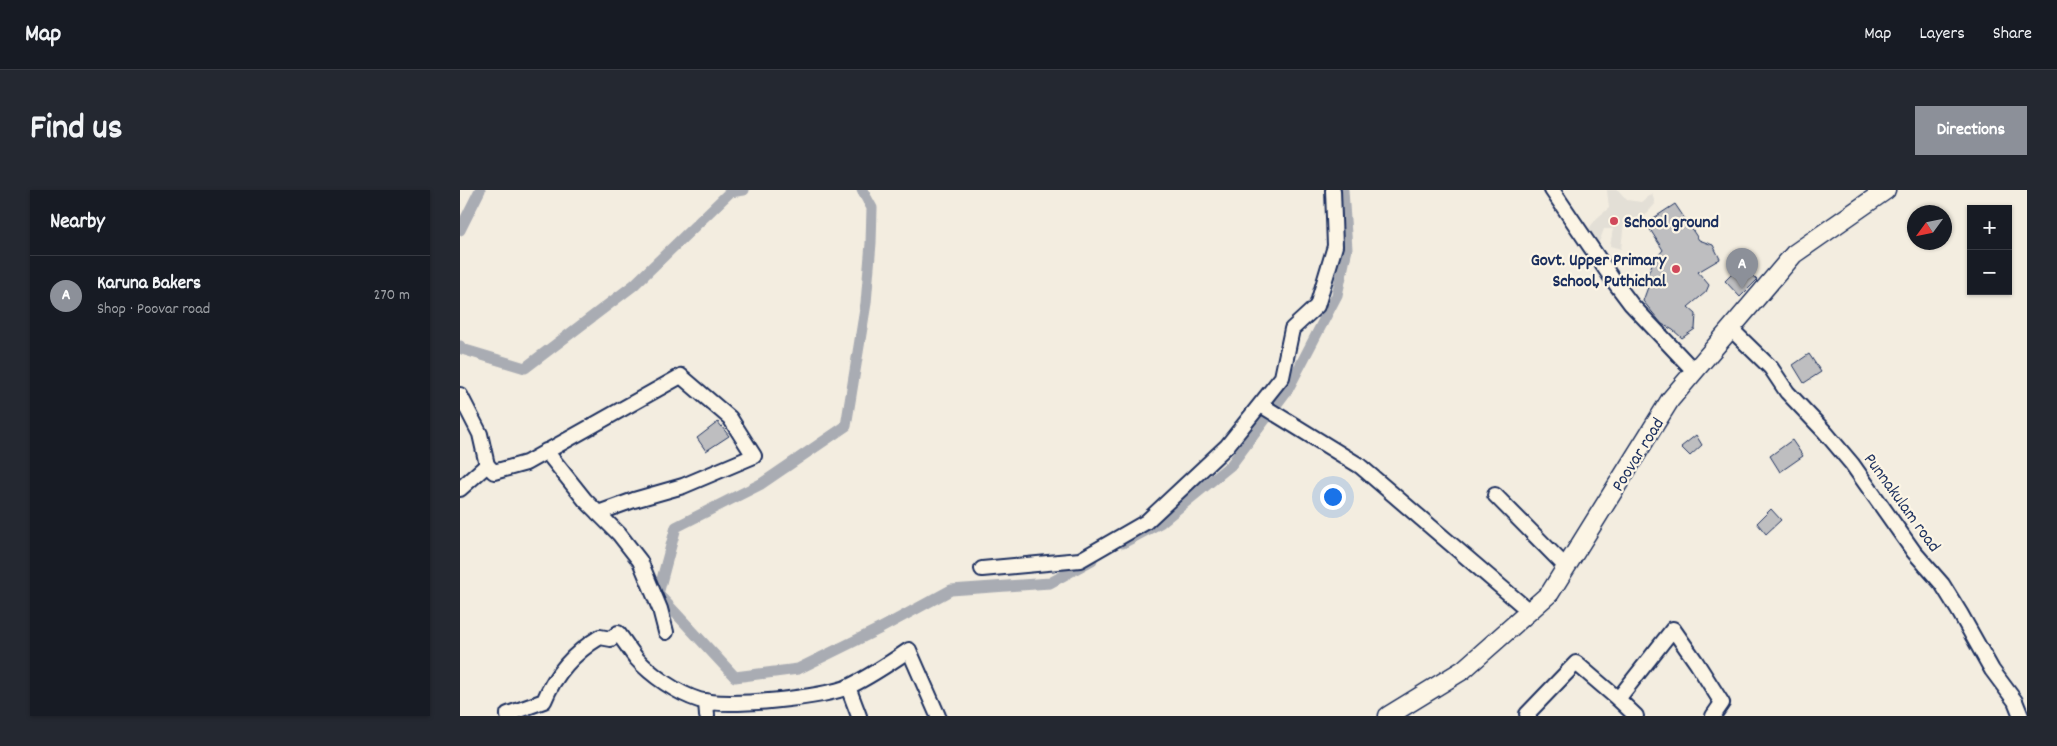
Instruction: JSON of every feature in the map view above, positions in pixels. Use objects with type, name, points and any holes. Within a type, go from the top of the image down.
[{"type":"main road","name":"Poovar road","points":[[1388,716],[1462,670],[1550,593],[1670,400],[1794,254],[1886,190]]},
{"type":"street","points":[[982,569],[1080,560],[1146,522],[1227,446],[1262,405],[1272,387],[1282,377],[1292,330],[1317,306],[1336,246],[1333,190]]},
{"type":"street","points":[[1552,190],[1631,304],[1695,372]]},
{"type":"street","name":"Punnakulam road","points":[[1731,329],[1771,368],[1787,392],[1852,464],[1914,552],[1942,584],[1992,670],[2015,701],[2021,716]]},
{"type":"street","points":[[460,395],[480,434],[487,465],[494,472],[526,463],[681,376],[730,418],[754,456],[682,486],[598,512]]},
{"type":"street","points":[[1262,405],[1360,466],[1529,611]]},
{"type":"street","points":[[546,451],[619,534],[640,561],[651,585],[666,632]]},
{"type":"street","points":[[460,489],[487,465]]},
{"type":"street","points":[[1494,495],[1566,567]]},
{"type":"street","points":[[1618,699],[1673,629],[1722,703],[1713,716]]},
{"type":"street","points":[[508,716],[508,714],[524,706],[544,701],[552,683],[562,669],[586,646],[600,638],[610,639],[618,633],[637,659],[667,684],[700,700],[730,704],[788,700],[848,687],[879,671],[908,650],[938,716]]},
{"type":"street","points":[[1530,716],[1527,714],[1576,663],[1636,716]]},
{"type":"street","points":[[848,687],[859,716]]},
{"type":"street","points":[[706,701],[707,716]]},
{"type":"shaded area","name":"School ground","points":[[1607,190],[1618,190],[1627,200],[1641,202],[1652,193],[1655,204],[1642,219],[1624,222],[1621,249],[1610,246],[1613,229],[1604,229],[1598,245],[1587,231],[1597,218],[1609,208]]},
{"type":"building","name":"Govt. Upper Primary School, Puthichal","points":[[1675,204],[1699,240],[1713,245],[1720,259],[1698,272],[1709,285],[1706,292],[1688,307],[1696,314],[1695,329],[1682,338],[1662,324],[1643,301],[1648,287],[1646,278],[1653,262],[1663,250],[1646,223]]},
{"type":"building","points":[[1741,265],[1757,280],[1740,297],[1725,281]]},
{"type":"building","points":[[1809,354],[1821,372],[1804,383],[1793,365]]},
{"type":"building","points":[[718,422],[729,436],[706,451],[697,438]]},
{"type":"building","points":[[1696,435],[1702,445],[1690,456],[1681,447]]},
{"type":"building","points":[[1792,440],[1803,456],[1780,472],[1770,456]]},
{"type":"building","points":[[1771,509],[1781,520],[1766,534],[1757,523]]},
{"type":"waterway","points":[[460,230],[480,190]]},
{"type":"waterway","points":[[460,346],[462,349],[525,368],[634,285],[730,192],[744,190]]},
{"type":"waterway","points":[[862,190],[872,208],[871,243],[866,303],[846,426],[761,484],[676,527],[658,594],[735,677],[798,669],[881,628],[951,590],[1050,583],[1092,560]]},
{"type":"waterway","points":[[1123,543],[1160,523],[1231,465],[1288,389],[1337,295],[1347,249],[1343,190]]},
{"type":"place","name":"School ground","points":[[1614,221]]},
{"type":"place","name":"Govt. Upper Primary School, Puthichal","points":[[1676,269]]},
{"type":"place","name":"Karuna Bakers","points":[[1742,289]]}]
